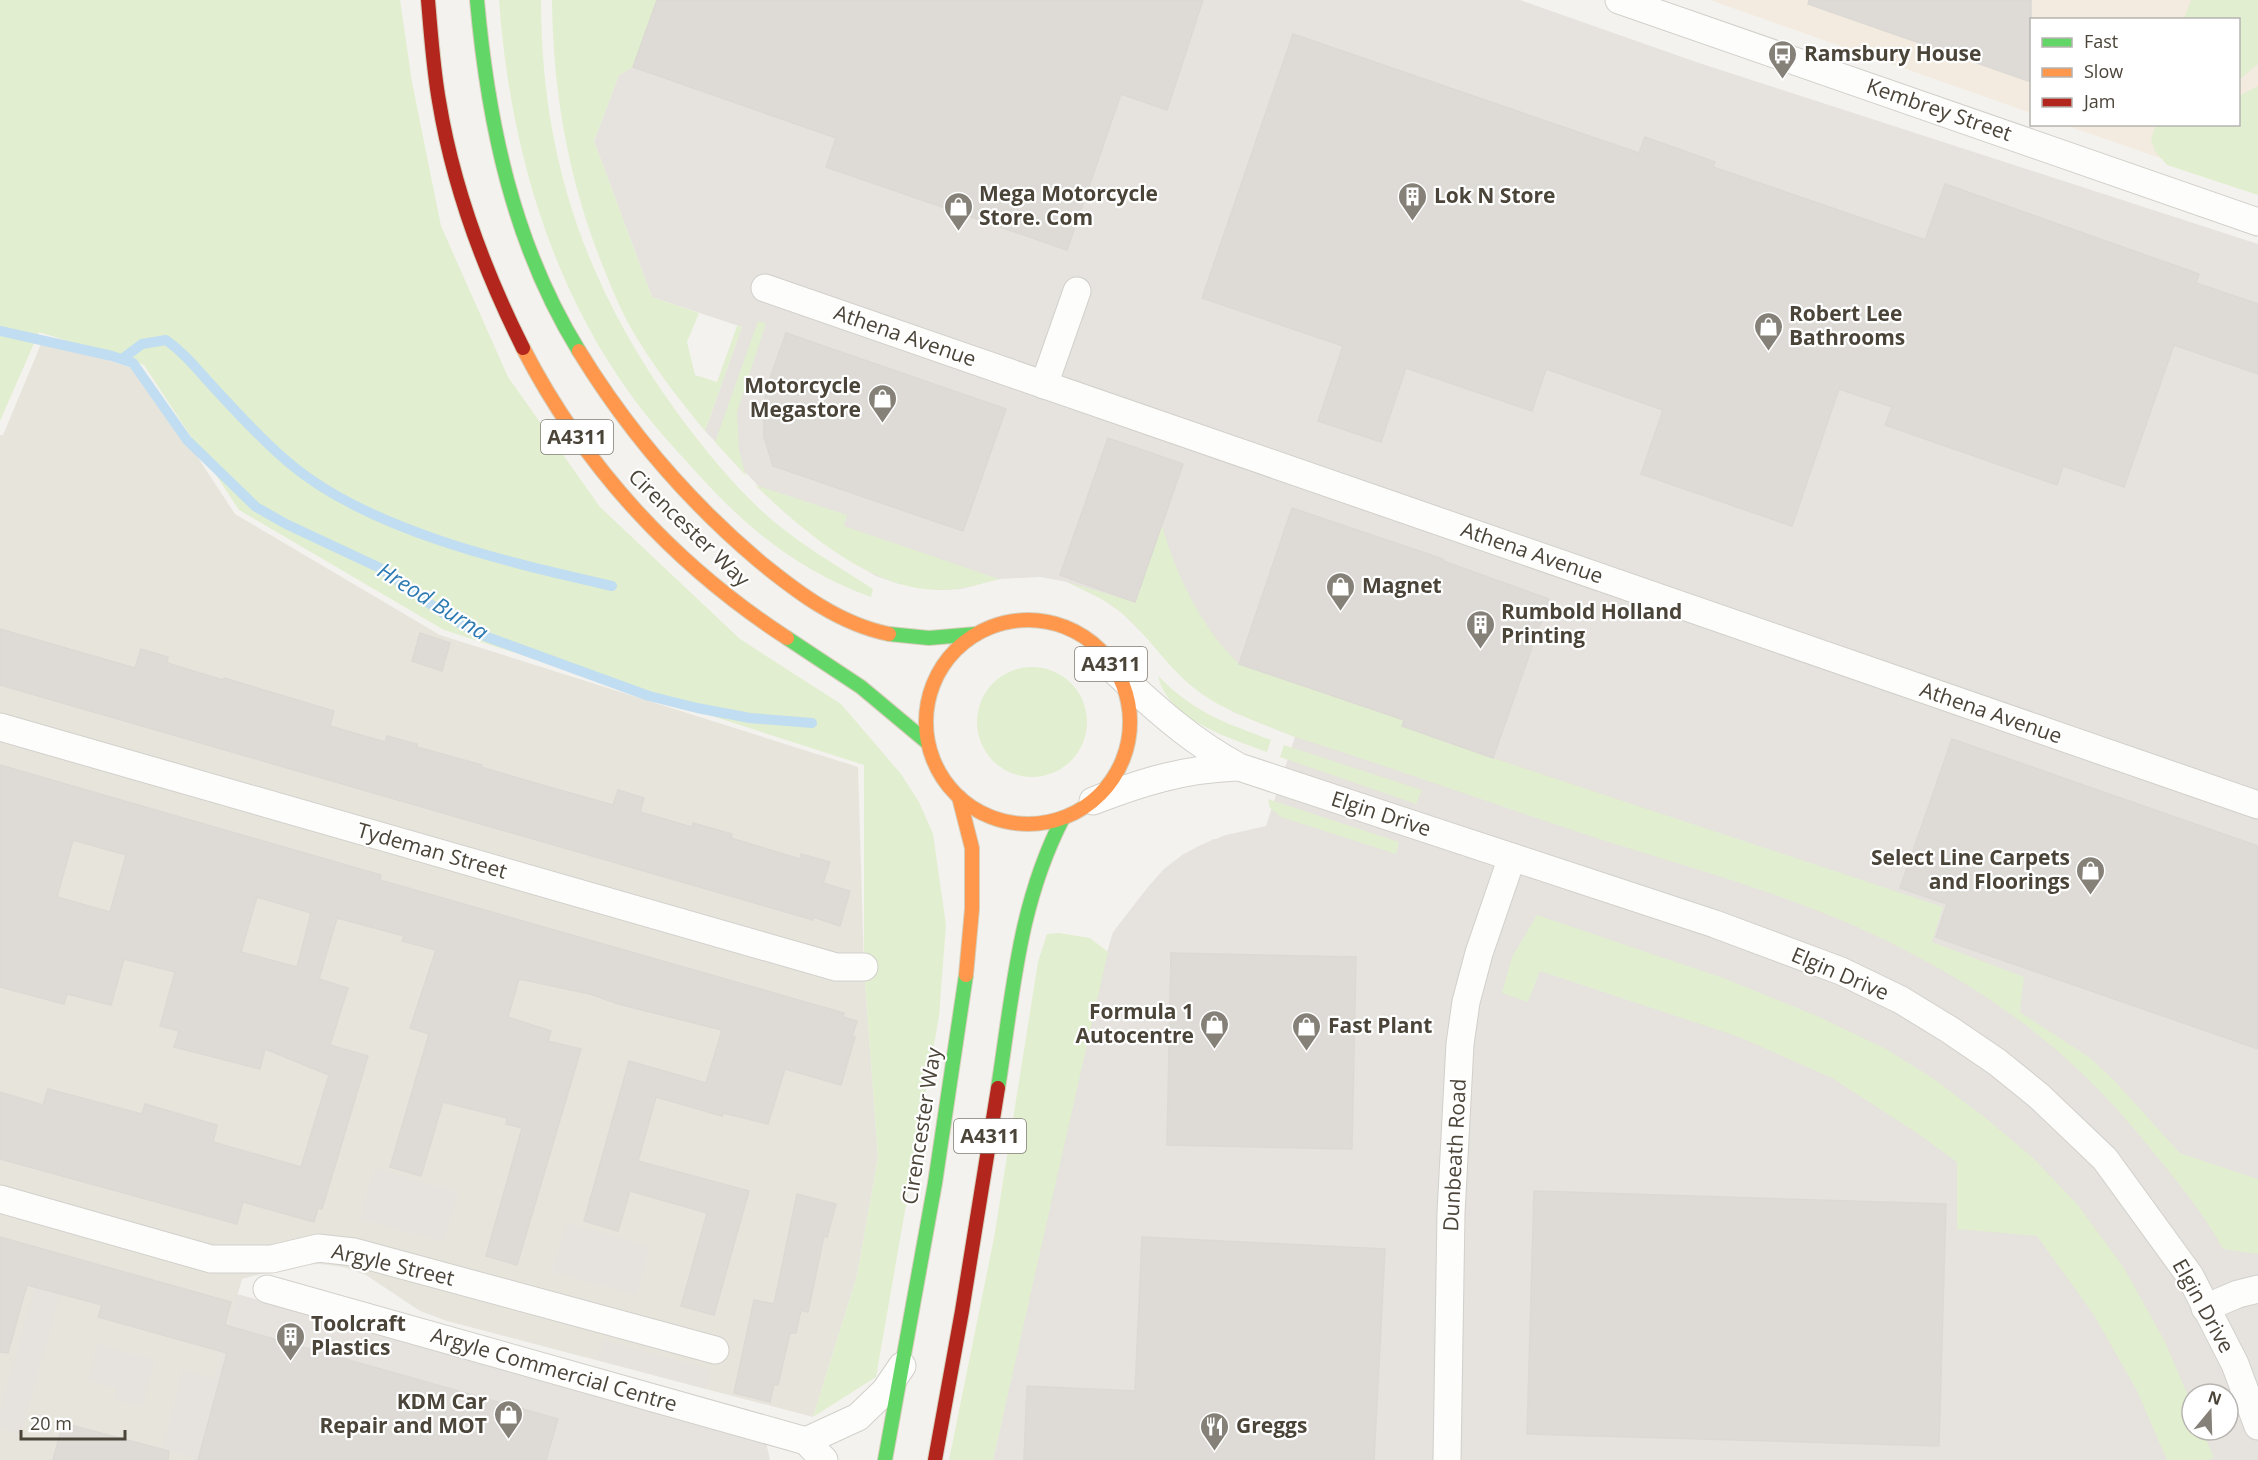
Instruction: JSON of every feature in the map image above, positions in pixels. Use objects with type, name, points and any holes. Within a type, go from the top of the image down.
[{"type":"main road","name":"Cirencester Way","points":[[428,0],[441,113],[465,213],[516,338],[563,417],[618,491],[706,579],[753,617],[885,705],[928,743]]},
{"type":"main road","name":"Cirencester Way","points":[[477,0],[489,106],[520,225],[543,282],[571,338],[603,390],[640,440],[680,486],[728,535],[790,585],[832,612],[856,625],[915,640],[976,634]]},
{"type":"main road","name":"A4311","points":[[1034,620],[1056,624],[1088,639],[1103,654],[1124,686],[1128,705],[1128,741],[1121,764],[1113,778],[1093,801],[1063,818],[1041,823],[1007,822],[985,815],[959,797],[941,775],[928,743],[926,710],[935,680],[949,657],[976,634],[1011,621],[1034,620]]},
{"type":"main road","name":"Cirencester Way","points":[[885,1460],[955,1062],[966,978],[972,909],[972,848],[959,797]]},
{"type":"main road","name":"A4311","points":[[935,1460],[957,1339],[1020,950],[1039,869],[1049,841],[1063,818]]},
{"type":"street","name":"Kembrey Street","points":[[1619,0],[2258,222]]},
{"type":"street","name":"Athena Avenue","points":[[765,288],[2258,805]]},
{"type":"street","points":[[1044,385],[1077,291]]},
{"type":"street","name":"Elgin Drive","points":[[1116,672],[1177,728],[1203,747],[1239,767],[1714,924],[1840,971],[1901,1000],[1950,1030],[1997,1062],[2039,1096],[2105,1159],[2190,1276],[2235,1364],[2258,1426]]},
{"type":"street","name":"Tydeman Street","points":[[0,727],[836,967],[864,967]]},
{"type":"street","name":"Elgin Drive","points":[[1093,801],[1168,775],[1211,768],[1239,767]]},
{"type":"street","name":"Dunbeath Road","points":[[1447,1460],[1451,1213],[1460,1044],[1466,1002],[1512,857]]},
{"type":"street","name":"Argyle Street","points":[[0,1199],[211,1259],[272,1259],[318,1248],[354,1252],[716,1350]]},
{"type":"street","name":"Argyle Commercial Centre","points":[[267,1289],[815,1450],[858,1417],[885,1391],[904,1362]]},
{"type":"street","points":[[2205,1308],[2238,1294],[2258,1289]]},
{"type":"shaded area","points":[[657,0],[1520,0],[1699,63],[2258,244],[2258,1460],[993,1460],[1102,970],[1113,932],[1164,869],[1182,855],[1226,835],[1266,826],[1295,737],[1233,712],[1156,647],[1122,613],[1102,599],[1067,582],[1040,577],[999,579],[961,589],[939,590],[899,584],[876,576],[849,560],[785,513],[705,431],[742,327],[652,297],[594,141],[619,75],[633,67]]},
{"type":"shaded area","points":[[1710,0],[2258,0],[2258,192],[2068,126],[2240,126],[2240,18],[2030,18],[2030,113]]},
{"type":"shaded area","points":[[43,339],[141,371],[235,514],[440,635],[858,767],[864,967],[878,1158],[857,1276],[813,1417],[447,1321],[420,1311],[366,1275],[343,1267],[320,1264],[296,1265],[242,1279],[192,1460],[0,1460],[0,435],[3,435]]},
{"type":"shaded area","points":[[1213,839],[1317,847],[1430,897],[1461,924],[1447,972],[1362,952],[1117,944],[1119,929],[1170,866]]},
{"type":"shaded area","points":[[2024,977],[2258,1056],[2258,1179],[2180,1153],[2113,1079],[2089,1057],[2020,1012]]},
{"type":"shaded area","points":[[375,1168],[458,1192],[444,1242],[360,1219]]},
{"type":"shaded area","points":[[566,1223],[650,1246],[636,1295],[552,1272]]},
{"type":"shaded area","points":[[35,1287],[60,1294],[21,1434],[0,1429],[0,1412]]},
{"type":"shaded area","points":[[237,1294],[766,1442],[770,1460],[192,1460]]},
{"type":"shaded area","points":[[604,1340],[711,1369],[706,1389],[598,1360]]},
{"type":"shaded area","points":[[98,1344],[155,1360],[142,1407],[114,1399],[117,1388],[88,1380]]},
{"type":"shaded area","points":[[183,1370],[214,1378],[193,1458],[162,1449]]},
{"type":"green space","points":[[0,0],[400,0],[412,82],[441,226],[508,377],[600,507],[740,639],[841,704],[901,774],[919,802],[933,834],[946,925],[939,1016],[876,1377],[813,1417],[857,1276],[878,1158],[864,967],[864,765],[444,630],[239,510],[144,365],[39,332],[0,421]]},
{"type":"green space","points":[[499,0],[541,0],[543,57],[549,112],[574,217],[593,267],[644,364],[697,439],[746,496],[796,539],[873,589],[871,597],[817,573],[770,542],[748,524],[707,484],[658,429],[631,395],[602,351],[555,257],[523,156],[512,105]]},
{"type":"green space","points":[[552,0],[657,0],[633,67],[619,75],[594,141],[652,297],[699,313],[687,342],[695,375],[717,382],[737,326],[742,327],[705,431],[664,379],[628,323],[590,232],[572,167],[559,101]]},
{"type":"green space","points":[[2191,0],[2258,0],[2258,64],[2240,79],[2240,18],[2184,18]]},
{"type":"green space","points":[[2258,86],[2258,195],[2167,165],[2155,151],[2151,139],[2156,126],[2240,126],[2240,95]]},
{"type":"green space","points":[[758,321],[766,323],[737,412],[739,450],[746,476],[715,442]]},
{"type":"green space","points":[[755,485],[847,515],[844,526],[999,579],[948,590],[914,587],[889,580],[864,569],[816,538]]},
{"type":"green space","points":[[1162,525],[1175,563],[1192,600],[1213,634],[1239,664],[1391,715],[1397,696],[1493,758],[1943,907],[1932,942],[2024,977],[2020,1012],[2089,1057],[2113,1079],[2180,1153],[2258,1179],[2258,1254],[2223,1249],[2195,1205],[2147,1144],[2095,1086],[2057,1050],[1985,997],[1918,957],[1815,909],[1295,737],[1240,715],[1213,701],[1180,676],[1117,609],[1067,582],[1135,602]]},
{"type":"green space","points":[[1032,667],[1053,671],[1071,683],[1083,701],[1087,722],[1083,743],[1071,761],[1053,773],[1032,777],[1011,773],[993,761],[981,743],[977,722],[981,701],[993,683],[1011,671]]},
{"type":"green space","points":[[1158,676],[1197,708],[1224,722],[1271,740],[1267,752],[1219,733],[1187,716],[1164,691]]},
{"type":"green space","points":[[1284,745],[1422,790],[1416,804],[1280,757]]},
{"type":"green space","points":[[1268,799],[1399,842],[1396,854],[1281,817],[1270,808]]},
{"type":"green space","points":[[1537,915],[1723,978],[1817,1016],[1886,1049],[1934,1079],[2033,1158],[2077,1204],[2124,1268],[2165,1342],[2182,1382],[2180,1382],[2180,1442],[2207,1442],[2214,1458],[2167,1460],[2137,1391],[2094,1315],[2037,1236],[1957,1229],[1957,1162],[1917,1133],[1832,1078],[1739,1037],[1540,971],[1528,1002],[1502,993],[1512,957]]},
{"type":"green space","points":[[1059,933],[1090,938],[1108,952],[993,1460],[949,1460],[994,1238],[1038,962],[1047,934]]},
{"type":"building","points":[[657,0],[1203,0],[1167,110],[1121,94],[1067,250],[826,167],[836,138],[633,67]]},
{"type":"building","points":[[1809,0],[2031,0],[2030,82],[1808,4]]},
{"type":"building","points":[[1293,34],[1639,153],[1645,137],[1715,162],[1713,167],[1925,240],[1945,184],[2199,274],[2196,283],[2258,304],[2258,374],[2174,345],[2124,487],[2063,466],[2057,485],[1885,425],[1892,407],[1839,389],[1792,526],[1641,474],[1663,410],[1546,369],[1532,411],[1406,368],[1381,442],[1318,421],[1343,346],[1202,298]]},
{"type":"building","name":"Motorcycle Megastore","points":[[786,333],[1006,409],[963,531],[773,466],[764,437],[764,405],[768,384]]},
{"type":"building","points":[[1108,438],[1183,464],[1135,602],[1060,575]]},
{"type":"building","points":[[1292,508],[1443,559],[1443,561],[1549,599],[1493,758],[1402,726],[1404,720],[1239,664]]},
{"type":"building","points":[[0,629],[135,668],[141,649],[168,657],[167,663],[334,711],[330,726],[385,742],[387,736],[417,744],[417,747],[482,765],[481,767],[613,805],[618,790],[644,798],[640,812],[692,827],[693,823],[732,834],[731,838],[800,859],[801,854],[830,862],[823,883],[850,891],[840,926],[0,685]]},
{"type":"building","points":[[420,633],[450,643],[442,671],[412,661]]},
{"type":"building","name":"Select Line Carpets and Floorings","points":[[1952,739],[2258,846],[2258,1049],[1936,937],[1947,904],[1900,888]]},
{"type":"building","points":[[0,765],[381,875],[380,880],[844,1013],[843,1017],[857,1021],[852,1037],[855,1037],[841,1085],[785,1069],[768,1124],[723,1113],[722,1116],[656,1097],[638,1161],[749,1191],[714,1315],[681,1306],[707,1213],[630,1191],[618,1231],[584,1221],[629,1061],[706,1083],[722,1030],[618,1004],[590,994],[519,979],[508,1017],[551,1031],[548,1041],[581,1049],[517,1265],[486,1256],[522,1128],[506,1124],[507,1118],[443,1102],[421,1176],[390,1167],[429,1034],[410,1028],[436,950],[402,941],[404,936],[337,918],[319,979],[348,988],[330,1045],[368,1056],[322,1209],[318,1208],[314,1222],[243,1202],[237,1224],[0,1159],[0,1092],[43,1105],[48,1089],[142,1114],[145,1104],[217,1125],[213,1142],[301,1167],[329,1075],[265,1049],[260,1069],[174,1047],[179,1031],[160,1026],[175,972],[124,959],[111,1005],[67,994],[64,1004],[0,987]],"holes":[[[73,840],[126,855],[110,912],[57,897]],[[257,897],[311,913],[297,967],[241,952]]]},
{"type":"building","points":[[1171,953],[1356,957],[1352,1149],[1167,1145]]},
{"type":"building","points":[[1534,1191],[1946,1204],[1939,1446],[1527,1434]]},
{"type":"building","points":[[797,1194],[836,1204],[827,1237],[824,1236],[808,1312],[801,1310],[796,1333],[790,1333],[778,1385],[774,1384],[770,1402],[734,1393],[754,1300],[774,1304]]},
{"type":"building","name":"Toolcraft Plastics","points":[[0,1237],[231,1302],[225,1325],[558,1419],[546,1460],[198,1460],[227,1353],[98,1317],[102,1305],[27,1285],[8,1353],[0,1352]]},
{"type":"building","points":[[1142,1237],[1385,1249],[1374,1460],[1024,1460],[1027,1386],[1135,1391]]},
{"type":"building","points":[[63,1423],[169,1451],[168,1460],[53,1460]]},
{"type":"waterway","name":"Hreod Burna","points":[[0,331],[112,356],[133,363],[187,440],[256,507],[286,524],[380,568],[447,616],[479,634],[649,696],[750,718],[812,723]]},
{"type":"waterway","name":"Hreod Burna","points":[[122,359],[142,344],[166,340],[187,358],[251,427],[288,462],[321,486],[358,507],[399,525],[486,555],[612,586]]},
{"type":"traffic: fast","points":[[477,0],[488,92],[507,182],[537,268],[556,310],[579,351]]},
{"type":"traffic: fast","points":[[889,634],[929,638],[976,634]]},
{"type":"traffic: fast","points":[[787,638],[861,687],[928,743]]},
{"type":"traffic: fast","points":[[998,1088],[1019,950],[1036,884],[1063,818]]},
{"type":"traffic: fast","points":[[885,1460],[935,1183],[966,975]]},
{"type":"traffic: slow","points":[[523,348],[547,392],[574,433],[636,511],[708,579],[746,610],[787,638]]},
{"type":"traffic: slow","points":[[579,351],[618,409],[660,463],[707,514],[733,538],[773,573],[836,615],[889,634]]},
{"type":"traffic: slow","points":[[1028,620],[1058,624],[1076,632],[1093,643],[1107,657],[1126,692],[1130,722],[1126,752],[1118,770],[1107,787],[1093,801],[1058,820],[1028,824],[998,820],[980,812],[963,801],[949,787],[930,752],[926,722],[930,692],[938,674],[949,657],[963,643],[998,624],[1028,620]]},
{"type":"traffic: slow","points":[[959,797],[972,848],[972,909],[966,975]]},
{"type":"traffic: jam","points":[[428,0],[437,88],[445,133],[461,196],[495,289],[523,348]]},
{"type":"traffic: jam","points":[[935,1460],[998,1088]]},
{"type":"place","name":"Ramsbury House","points":[[1783,80]]},
{"type":"place","name":"Lok N Store","points":[[1413,222]]},
{"type":"place","name":"Mega Motorcycle Store. Com","points":[[958,232]]},
{"type":"place","name":"Robert Lee Bathrooms","points":[[1768,352]]},
{"type":"place","name":"Motorcycle Megastore","points":[[882,424]]},
{"type":"place","name":"Magnet","points":[[1341,612]]},
{"type":"place","name":"Rumbold Holland Printing","points":[[1480,650]]},
{"type":"place","name":"Select Line Carpets and Floorings","points":[[2091,896]]},
{"type":"place","name":"Formula 1 Autocentre","points":[[1215,1050]]},
{"type":"place","name":"Fast Plant","points":[[1307,1052]]},
{"type":"place","name":"Toolcraft Plastics","points":[[290,1362]]},
{"type":"place","name":"KDM Car Repair and MOT","points":[[508,1440]]},
{"type":"place","name":"Greggs","points":[[1215,1452]]}]
